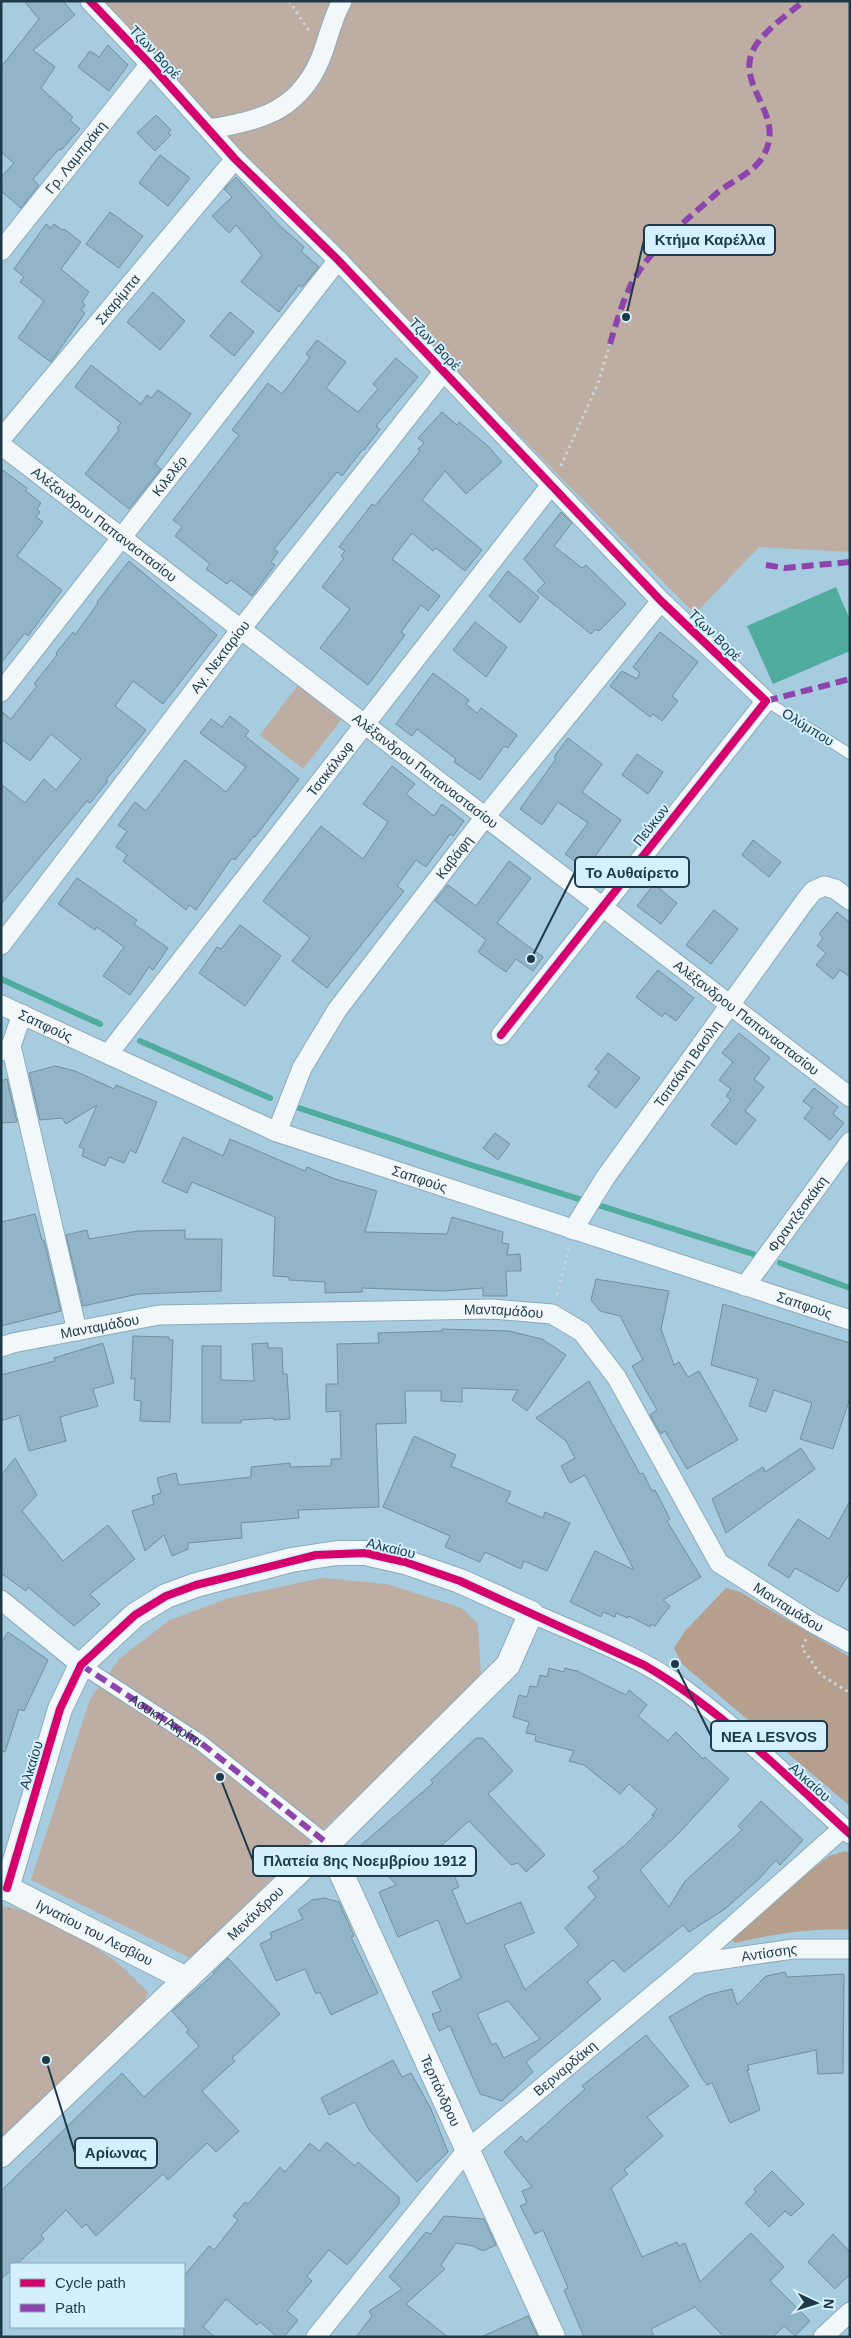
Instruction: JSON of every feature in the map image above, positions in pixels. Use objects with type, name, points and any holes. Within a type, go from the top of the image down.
[{"type":"street","name":"Τζων Βορέ","points":[[90,1],[210,129],[235,159],[338,260],[661,601],[766,701]]},
{"type":"street","points":[[210,129],[246,123],[268,116],[288,105],[301,92],[317,66],[335,12],[342,1]]},
{"type":"street","name":"Γρ. Λαμπράκη","points":[[1,251],[150,64]]},
{"type":"street","name":"Σκαρίμπα","points":[[1,439],[235,159]]},
{"type":"street","name":"Κιλελέρ","points":[[1,692],[120,537],[338,260]]},
{"type":"street","name":"Αγ. Νεκταρίου","points":[[1,945],[241,629],[444,371]]},
{"type":"street","name":"Αλέξανδρου Παπαναστασίου","points":[[1,445],[850,1097]]},
{"type":"street","name":"Τσακάλωφ","points":[[109,1053],[551,485]]},
{"type":"street","name":"Καβάφη","points":[[278,1132],[302,1068],[336,1010],[485,817],[661,601]]},
{"type":"street","name":"Πεύκων","points":[[501,1035],[766,701]]},
{"type":"street","name":"Τσιτσάνη Βασίλη","points":[[577,1223],[605,1178],[804,901],[813,891],[824,886],[835,889],[850,900]]},
{"type":"street","name":"Σαπφούς","points":[[1,1005],[278,1132],[577,1223],[746,1286],[850,1320]]},
{"type":"street","points":[[22,1014],[6,1049],[77,1331]]},
{"type":"street","name":"Φραντζεσκάκη","points":[[746,1286],[850,1142]]},
{"type":"street","name":"Μανταμάδου","points":[[1,1347],[159,1315],[492,1309],[552,1314],[582,1332],[617,1378],[719,1563],[813,1623],[850,1642]]},
{"type":"street","name":"Αλκαίου","points":[[4,1888],[60,1709],[80,1665],[135,1615],[166,1596],[196,1585],[316,1555],[365,1553],[405,1562],[460,1581],[594,1640],[668,1678],[744,1738],[846,1831]]},
{"type":"street","name":"Λουκή Ακρίτα","points":[[1,1600],[80,1665],[201,1743],[328,1844]]},
{"type":"street","name":"Μενάνδρου","points":[[1,2154],[328,1844],[508,1665],[531,1612]]},
{"type":"street","name":"Βερναρδάκη","points":[[316,2337],[467,2150],[846,1831]]},
{"type":"street","name":"Τερπάνδρου","points":[[328,1844],[553,2337]]},
{"type":"street","name":"Ιγνατίου του Λεσβίου","points":[[4,1888],[186,1980]]},
{"type":"street","name":"Αντίσσης","points":[[690,1964],[793,1949],[850,1949]]},
{"type":"street","points":[[823,2337],[850,2312]]},
{"type":"lane","name":"Ολύμπου","points":[[766,701],[850,754]]},
{"type":"path","points":[[289,1],[323,51]]},
{"type":"path","points":[[551,485],[585,413],[610,344]]},
{"type":"path","points":[[552,1314],[577,1223]]},
{"type":"path","points":[[813,1623],[802,1648],[821,1675],[850,1693]]},
{"type":"shaded area","points":[[100,1],[850,1],[850,552],[759,547],[695,614],[212,122]]},
{"type":"shaded area","points":[[836,587],[850,620],[850,651],[773,684],[747,626]]},
{"type":"shaded area","points":[[298,685],[341,720],[303,769],[260,735]]},
{"type":"shaded area","points":[[322,1578],[387,1584],[462,1608],[478,1624],[481,1677],[190,1958],[31,1880],[90,1699],[120,1658],[170,1620],[229,1598]]},
{"type":"shaded area","points":[[726,1588],[740,1592],[850,1657],[850,1806],[682,1664],[674,1648],[685,1631]]},
{"type":"shaded area","points":[[845,1851],[850,1853],[850,1930],[792,1932],[735,1943],[729,1937],[740,1926],[829,1856]]},
{"type":"shaded area","points":[[1,1906],[28,1912],[84,1940],[113,1959],[148,1992],[141,2012],[1,2145]]},
{"type":"building","points":[[24,1],[63,1],[75,15],[33,50],[55,67],[41,88],[73,117],[70,120],[80,129],[61,150],[59,149],[33,179],[39,185],[21,208],[1,191],[1,177],[14,163],[1,152],[1,67],[39,19]]},
{"type":"building","points":[[108,45],[128,65],[109,91],[78,67],[90,51],[99,57]]},
{"type":"building","points":[[156,115],[171,130],[168,133],[171,135],[155,151],[137,133]]},
{"type":"building","points":[[160,155],[190,178],[168,206],[139,183]]},
{"type":"building","points":[[236,177],[279,225],[304,247],[301,251],[319,267],[302,287],[299,285],[279,312],[241,282],[262,255],[236,225],[229,233],[212,216],[232,197],[224,189]]},
{"type":"building","points":[[110,212],[143,236],[119,268],[86,244]]},
{"type":"building","points":[[46,224],[51,228],[54,224],[62,230],[64,229],[81,242],[61,269],[89,292],[82,302],[85,305],[81,310],[85,313],[51,362],[18,338],[44,301],[20,282],[24,277],[14,269]]},
{"type":"building","points":[[153,292],[185,321],[160,350],[127,322]]},
{"type":"building","points":[[230,312],[254,332],[234,356],[210,336]]},
{"type":"building","points":[[317,340],[346,362],[326,388],[358,412],[378,389],[373,384],[396,358],[418,377],[376,426],[380,429],[364,450],[342,476],[337,472],[274,549],[278,552],[271,562],[275,565],[252,596],[231,580],[227,584],[206,569],[210,564],[175,536],[182,527],[173,520],[239,435],[232,430],[268,383],[282,394],[310,357],[306,354]]},
{"type":"building","points":[[91,365],[141,404],[147,395],[151,398],[158,390],[191,414],[155,464],[161,469],[129,509],[85,474],[119,430],[117,428],[121,423],[75,387]]},
{"type":"building","points":[[442,412],[457,425],[459,422],[488,446],[502,462],[466,494],[445,471],[422,500],[482,550],[465,571],[436,548],[433,551],[412,533],[392,559],[440,596],[428,611],[421,605],[401,632],[405,635],[368,685],[320,648],[350,609],[322,587],[344,558],[341,556],[345,551],[339,547],[372,504],[375,506],[420,451],[418,449],[424,443],[418,438]]},
{"type":"building","points":[[1,469],[27,488],[26,491],[41,503],[37,509],[40,512],[36,517],[43,522],[17,556],[62,590],[28,636],[25,633],[1,663]]},
{"type":"building","points":[[561,512],[572,523],[554,546],[582,568],[586,565],[626,604],[599,631],[596,629],[591,634],[537,591],[545,583],[524,559]]},
{"type":"building","points":[[129,561],[217,635],[163,704],[133,681],[115,706],[146,730],[90,803],[87,801],[1,904],[1,784],[25,803],[44,779],[56,790],[81,759],[51,734],[30,761],[1,739],[1,711],[11,719],[37,686],[34,684],[57,655],[56,653],[73,632],[75,635],[97,602]]},
{"type":"building","points":[[508,571],[539,597],[520,623],[489,596]]},
{"type":"building","points":[[475,622],[507,647],[486,677],[453,650]]},
{"type":"building","points":[[660,632],[698,662],[672,696],[678,701],[662,721],[653,714],[650,717],[610,686],[622,671],[637,679],[640,673],[633,667]]},
{"type":"building","points":[[433,673],[469,700],[466,704],[477,713],[481,708],[517,735],[508,748],[504,746],[480,780],[454,762],[456,759],[417,729],[412,736],[396,724]]},
{"type":"building","points":[[230,716],[249,731],[245,736],[299,779],[255,837],[235,860],[232,858],[196,910],[189,905],[186,910],[123,861],[127,855],[116,847],[127,831],[118,825],[135,802],[146,811],[185,760],[226,792],[246,767],[200,733],[211,719],[222,727]]},
{"type":"building","points":[[568,738],[602,764],[582,792],[621,820],[586,869],[565,854],[588,823],[558,802],[542,825],[520,809],[556,759],[554,757]]},
{"type":"building","points":[[637,754],[663,772],[648,794],[622,775]]},
{"type":"building","points":[[392,766],[415,784],[406,794],[434,816],[442,804],[464,821],[453,836],[450,834],[426,867],[416,860],[397,886],[404,891],[327,988],[292,961],[310,938],[263,901],[321,826],[363,859],[388,822],[363,804]]},
{"type":"building","points":[[753,840],[781,862],[769,877],[742,855]]},
{"type":"building","points":[[509,861],[531,878],[497,923],[543,957],[533,971],[516,959],[506,972],[478,952],[486,940],[435,901],[448,885],[476,906]]},
{"type":"building","points":[[77,878],[137,920],[134,924],[168,948],[153,970],[149,967],[130,995],[103,976],[124,947],[97,927],[95,930],[58,904]]},
{"type":"building","points":[[654,884],[677,903],[661,924],[637,906]]},
{"type":"building","points":[[714,910],[738,929],[711,964],[686,945]]},
{"type":"building","points":[[837,912],[850,923],[850,977],[840,970],[833,979],[816,965],[826,953],[817,946],[823,938],[819,934]]},
{"type":"building","points":[[240,925],[281,956],[245,1006],[199,973],[217,947],[221,949]]},
{"type":"building","points":[[658,970],[694,998],[676,1021],[665,1013],[662,1017],[636,997]]},
{"type":"building","points":[[739,1033],[770,1058],[754,1079],[764,1087],[745,1111],[756,1120],[736,1145],[711,1125],[731,1100],[726,1096],[731,1089],[719,1080],[733,1062],[722,1053]]},
{"type":"building","points":[[608,1053],[640,1078],[616,1108],[588,1086],[599,1072],[595,1069]]},
{"type":"building","points":[[55,1066],[75,1071],[114,1089],[116,1085],[157,1102],[136,1153],[130,1150],[124,1163],[109,1157],[105,1166],[82,1156],[84,1149],[79,1147],[97,1105],[66,1124],[62,1118],[40,1120],[29,1073]]},
{"type":"building","points":[[7,1079],[17,1122],[1,1123],[1,1081]]},
{"type":"building","points":[[814,1088],[838,1107],[833,1114],[844,1123],[830,1140],[804,1118],[812,1108],[803,1101]]},
{"type":"building","points":[[495,1133],[510,1144],[498,1160],[483,1148]]},
{"type":"building","points":[[183,1137],[223,1156],[230,1139],[305,1171],[307,1167],[335,1179],[377,1191],[365,1232],[447,1234],[452,1217],[503,1232],[502,1243],[509,1244],[507,1255],[520,1254],[521,1271],[506,1271],[507,1296],[483,1296],[483,1288],[444,1291],[362,1288],[362,1292],[325,1293],[325,1282],[289,1280],[289,1277],[273,1276],[275,1217],[192,1182],[187,1193],[162,1182]]},
{"type":"building","points":[[35,1214],[42,1240],[44,1240],[61,1311],[1,1326],[1,1222]]},
{"type":"building","points":[[87,1230],[89,1239],[138,1231],[185,1230],[185,1239],[222,1239],[221,1291],[139,1294],[83,1306],[66,1235]]},
{"type":"building","points":[[596,1279],[669,1291],[661,1329],[674,1365],[679,1362],[688,1377],[699,1371],[738,1440],[687,1469],[665,1431],[661,1434],[650,1415],[657,1410],[632,1366],[643,1360],[620,1316],[600,1311],[591,1300]]},
{"type":"building","points":[[723,1304],[850,1343],[850,1398],[833,1449],[800,1439],[812,1403],[774,1390],[766,1412],[749,1406],[758,1379],[711,1365]]},
{"type":"building","points":[[442,1329],[509,1331],[542,1339],[566,1355],[527,1411],[512,1400],[518,1390],[462,1388],[462,1402],[441,1401],[441,1391],[405,1391],[406,1423],[376,1424],[379,1507],[298,1510],[299,1518],[241,1523],[242,1538],[188,1543],[188,1549],[172,1556],[164,1535],[145,1551],[132,1511],[154,1504],[152,1496],[161,1493],[157,1478],[176,1473],[179,1485],[251,1477],[251,1467],[290,1463],[290,1467],[331,1466],[331,1459],[341,1459],[340,1411],[326,1412],[326,1384],[338,1384],[337,1344],[379,1343],[378,1333],[442,1331]]},
{"type":"building","points":[[133,1336],[169,1337],[169,1340],[173,1340],[170,1422],[140,1421],[141,1401],[134,1400],[135,1378],[131,1379]]},
{"type":"building","points":[[103,1343],[114,1383],[93,1389],[98,1406],[60,1417],[66,1441],[29,1451],[19,1415],[1,1421],[1,1375],[55,1361],[54,1358]]},
{"type":"building","points":[[268,1343],[268,1348],[282,1348],[283,1374],[287,1374],[290,1419],[241,1420],[241,1423],[202,1423],[202,1346],[221,1346],[221,1380],[254,1381],[252,1344]]},
{"type":"building","points":[[589,1381],[640,1474],[643,1473],[652,1491],[655,1490],[670,1519],[667,1521],[701,1577],[663,1600],[670,1606],[655,1626],[651,1624],[650,1627],[629,1616],[628,1618],[616,1613],[615,1617],[603,1612],[601,1617],[570,1602],[595,1551],[634,1570],[585,1475],[570,1483],[561,1466],[575,1458],[566,1441],[536,1418]]},
{"type":"building","points":[[414,1436],[456,1455],[451,1466],[511,1492],[506,1502],[543,1518],[545,1512],[570,1523],[547,1571],[524,1561],[521,1569],[485,1552],[480,1562],[445,1547],[450,1536],[383,1507]]},
{"type":"building","points":[[801,1448],[815,1469],[726,1533],[712,1499],[763,1467],[765,1472]]},
{"type":"building","points":[[15,1458],[37,1495],[22,1511],[63,1561],[108,1525],[135,1559],[90,1594],[100,1604],[74,1626],[28,1587],[26,1591],[1,1573],[1,1475]]},
{"type":"building","points":[[850,1501],[850,1572],[838,1592],[795,1568],[789,1578],[768,1565],[798,1519],[829,1539]]},
{"type":"building","points":[[8,1632],[48,1660],[24,1711],[19,1709],[5,1752],[1,1751],[1,1643]]},
{"type":"building","points":[[549,1668],[564,1672],[565,1668],[577,1671],[626,1695],[629,1690],[647,1705],[638,1716],[668,1741],[676,1732],[703,1759],[705,1757],[729,1779],[678,1834],[640,1870],[669,1907],[685,1881],[742,1830],[738,1826],[761,1801],[803,1840],[780,1865],[776,1860],[759,1879],[725,1909],[689,1932],[683,1925],[624,1972],[613,1960],[587,1982],[601,1999],[526,2062],[533,2072],[502,2101],[480,2094],[450,2026],[439,2031],[432,2014],[441,2011],[432,1992],[461,1978],[438,1920],[398,1937],[379,1892],[396,1885],[361,1845],[433,1783],[431,1780],[476,1738],[483,1738],[513,1771],[488,1794],[545,1855],[526,1872],[518,1863],[511,1865],[469,1821],[442,1845],[459,1887],[452,1890],[466,1924],[521,1902],[534,1933],[504,1945],[525,1990],[579,1945],[565,1928],[596,1897],[588,1887],[599,1878],[593,1871],[625,1845],[654,1816],[652,1815],[657,1809],[629,1784],[620,1794],[584,1765],[569,1761],[574,1751],[535,1741],[536,1735],[526,1733],[529,1722],[513,1717],[519,1695],[527,1697],[530,1686],[537,1687],[540,1675],[547,1677]],"holes":[[[508,2001],[540,2039],[504,2058],[496,2043],[492,2045],[477,2014]]]},
{"type":"building","points":[[324,1898],[339,1902],[354,1936],[351,1937],[378,1993],[331,2015],[320,1992],[316,1994],[305,1969],[276,1981],[260,1944],[272,1938],[270,1933],[303,1919],[298,1910],[312,1900]]},
{"type":"building","points":[[228,1958],[280,2014],[232,2058],[235,2061],[202,2091],[239,2131],[216,2152],[207,2143],[168,2180],[163,2174],[96,2236],[86,2224],[82,2228],[66,2210],[41,2235],[44,2239],[18,2263],[10,2263],[10,2271],[1,2279],[1,2191],[122,2073],[144,2097],[199,2046],[186,2032],[189,2030],[172,2011]]},
{"type":"building","points":[[785,1972],[787,1977],[844,1974],[843,2073],[818,2074],[816,2050],[748,2065],[749,2070],[747,2070],[760,2110],[730,2123],[712,2083],[707,2085],[701,2077],[669,2017],[707,1995],[732,1989],[737,2005],[766,1976]]},
{"type":"building","points":[[646,2035],[689,2086],[647,2117],[663,2136],[624,2170],[628,2174],[611,2188],[642,2257],[677,2242],[679,2246],[685,2243],[700,2282],[751,2233],[784,2267],[770,2281],[810,2321],[795,2336],[784,2326],[773,2337],[724,2337],[695,2307],[651,2329],[654,2337],[584,2337],[564,2290],[568,2288],[543,2230],[535,2234],[520,2206],[527,2203],[522,2191],[532,2187],[504,2152],[521,2136],[526,2142],[585,2089],[582,2086]]},
{"type":"building","points":[[393,2060],[402,2077],[411,2073],[431,2109],[448,2152],[417,2182],[369,2130],[355,2102],[329,2115],[321,2098]]},
{"type":"building","points":[[327,2142],[355,2166],[358,2162],[399,2197],[399,2204],[347,2265],[329,2250],[307,2276],[312,2281],[287,2311],[298,2320],[284,2337],[277,2337],[260,2322],[257,2325],[226,2299],[203,2327],[215,2337],[184,2337],[185,2275],[209,2246],[214,2250],[238,2220],[233,2216],[245,2202],[248,2204],[280,2167],[285,2172],[310,2143],[319,2151]]},
{"type":"building","points":[[772,2171],[804,2204],[791,2216],[785,2211],[769,2227],[745,2203],[756,2192],[754,2189]]},
{"type":"building","points":[[444,2216],[484,2219],[496,2245],[483,2251],[473,2246],[456,2243],[441,2265],[445,2269],[406,2304],[448,2337],[356,2337],[372,2316],[369,2311],[402,2289],[389,2277],[426,2232],[431,2234]]},
{"type":"building","points":[[833,2234],[850,2252],[850,2274],[835,2289],[808,2262]]},
{"type":"building","points":[[528,2316],[538,2337],[481,2337]]},
{"type":"waterway","points":[[1,979],[100,1024]]},
{"type":"waterway","points":[[140,1041],[270,1098]]},
{"type":"waterway","points":[[299,1108],[468,1164],[753,1254]]},
{"type":"waterway","points":[[780,1263],[850,1288]]},
{"type":"marked path","points":[[610,344],[628,290],[649,258],[694,213],[723,189],[753,169],[762,158],[769,142],[769,127],[766,113],[750,73],[750,60],[756,45],[766,33],[804,1]]},
{"type":"marked path","points":[[766,565],[785,568],[850,562]]},
{"type":"marked path","points":[[766,701],[850,679]]},
{"type":"marked path","points":[[81,1665],[201,1743],[328,1844]]},
{"type":"cycle path","points":[[90,1],[150,64],[235,159],[338,260],[661,601],[766,701],[501,1035]]},
{"type":"cycle path","points":[[7,1888],[60,1709],[81,1665],[135,1615],[166,1596],[196,1585],[316,1555],[365,1553],[405,1562],[460,1581],[644,1665],[672,1682],[726,1722],[777,1766],[850,1834]]},
{"type":"place","name":"Κτήμα Καρέλλα","points":[[626,317]]},
{"type":"place","name":"Το Αυθαίρετο","points":[[531,959]]},
{"type":"place","name":"NEA LESVOS","points":[[675,1664]]},
{"type":"place","name":"Πλατεία 8ης Νοεμβρίου 1912","points":[[220,1777]]},
{"type":"place","name":"Αρίωνας","points":[[46,2060]]}]
